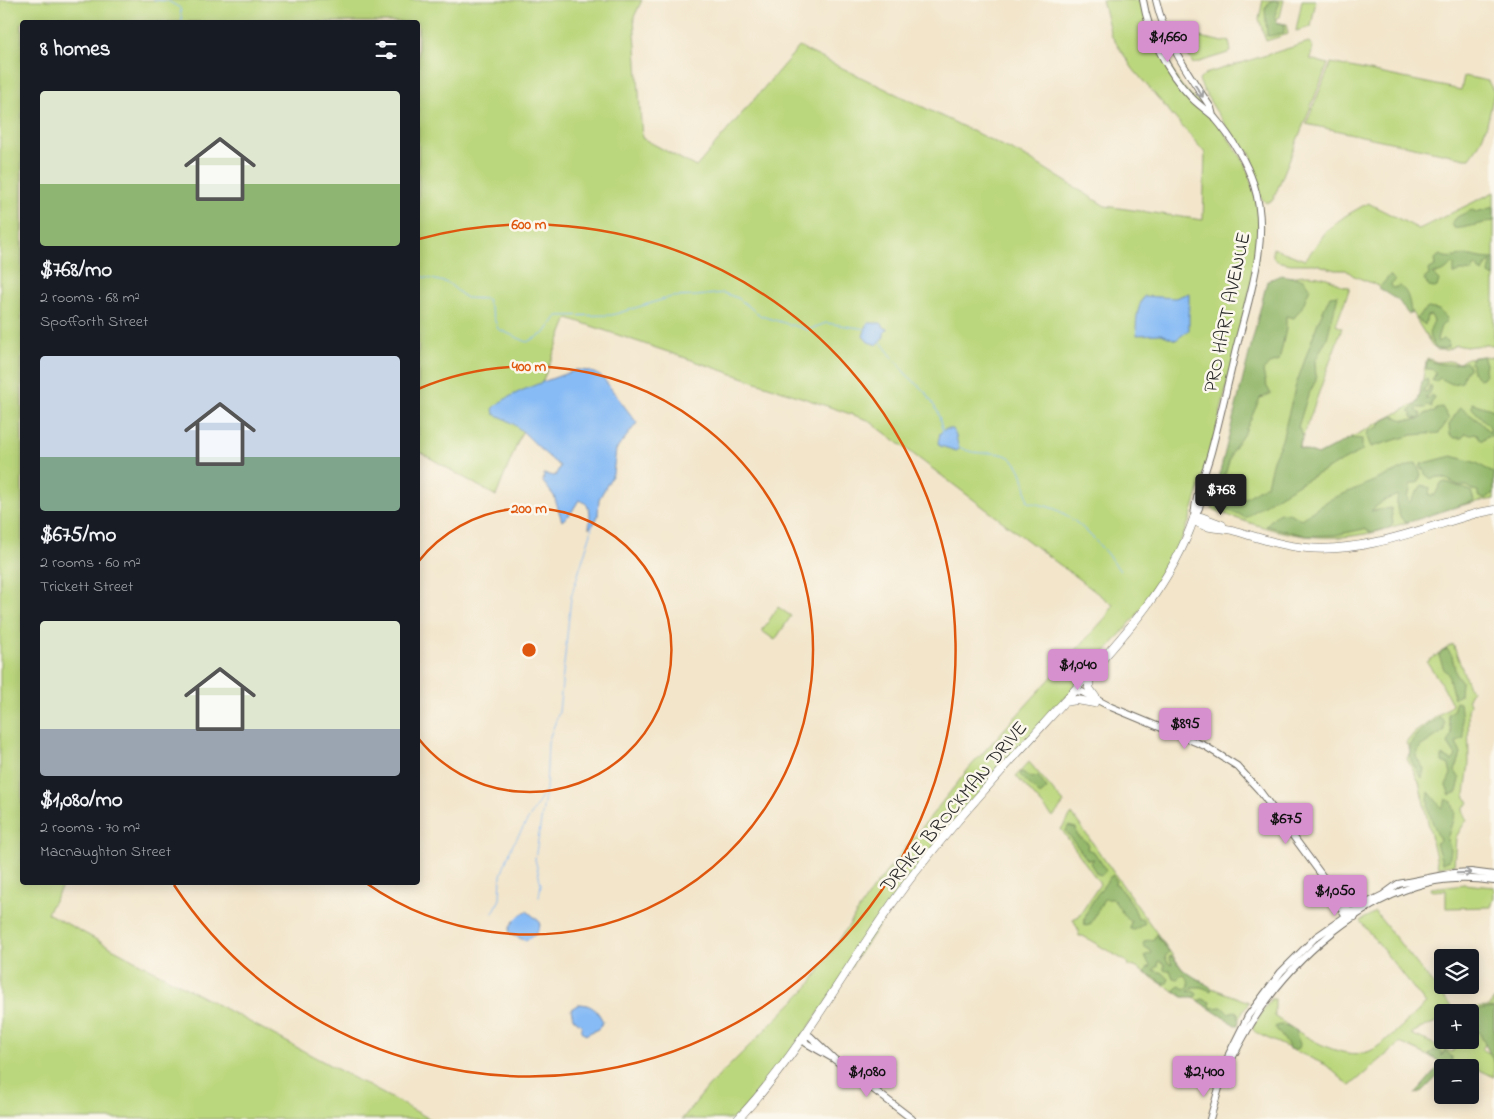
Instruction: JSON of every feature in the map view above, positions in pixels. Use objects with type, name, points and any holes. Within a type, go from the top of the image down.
[{"type":"main road","points":[[1194,518],[1204,517],[1231,530],[1274,543],[1327,549],[1380,542],[1462,517],[1494,510]]},
{"type":"main road","name":"DRAKE BROCKMAN DRIVE","points":[[738,1119],[767,1085],[803,1036],[870,935],[918,869],[972,803],[1133,626],[1153,599],[1184,544],[1194,518]]},
{"type":"main road","points":[[1063,702],[1095,700],[1089,688],[1089,674]]},
{"type":"street","name":"PRO HART AVENUE","points":[[1143,0],[1150,26],[1167,65],[1191,97],[1213,116],[1235,145],[1246,164],[1257,199],[1260,235],[1256,268],[1207,465],[1197,495],[1194,518]]},
{"type":"street","name":"PRO HART AVENUE","points":[[1156,0],[1169,42],[1211,108],[1213,116]]},
{"type":"street","points":[[1074,691],[1082,692],[1095,700],[1205,746],[1237,766],[1259,790],[1329,886],[1331,893],[1350,916]]},
{"type":"street","points":[[1210,1119],[1228,1054],[1257,1008],[1304,956],[1350,916],[1398,884],[1454,873],[1471,872],[1494,875]]},
{"type":"street","points":[[1350,916],[1426,883],[1474,879],[1494,881]]},
{"type":"street","points":[[803,1036],[810,1036],[834,1059],[912,1119]]},
{"type":"green space","points":[[0,0],[642,0],[634,17],[642,138],[696,167],[799,47],[1028,158],[1105,206],[1203,220],[1205,153],[1133,69],[1111,35],[1102,0],[1143,0],[1150,27],[1179,83],[1213,116],[1246,164],[1260,213],[1257,262],[1212,447],[1189,522],[1176,551],[1136,616],[913,876],[809,1027],[738,1119],[682,1119],[709,1086],[809,986],[872,890],[970,767],[1106,617],[1113,605],[868,420],[568,318],[496,496],[420,452],[420,20],[20,20],[20,885],[63,885],[47,913],[430,1119],[0,1119]]},
{"type":"green space","points":[[1263,0],[1284,0],[1280,17],[1277,17],[1276,22],[1286,24],[1288,34],[1266,41],[1259,19]]},
{"type":"green space","points":[[1274,0],[1280,2],[1274,17],[1278,23],[1284,24],[1284,33],[1267,36],[1265,9],[1269,2]]},
{"type":"green space","points":[[1302,0],[1316,0],[1311,27],[1296,31]]},
{"type":"green space","points":[[1176,32],[1223,42],[1229,40],[1231,52],[1193,64]]},
{"type":"green space","points":[[1309,42],[1313,47],[1310,59],[1328,64],[1273,200],[1266,203],[1260,197],[1251,154],[1238,142],[1222,120],[1207,97],[1199,80],[1205,74]]},
{"type":"green space","points":[[1331,63],[1461,90],[1464,76],[1488,81],[1494,92],[1486,127],[1480,143],[1470,158],[1465,158],[1306,124]]},
{"type":"green space","points":[[1494,192],[1494,345],[1466,347],[1456,345],[1447,350],[1437,350],[1433,347],[1409,308],[1389,290],[1354,276],[1346,270],[1336,270],[1315,264],[1291,264],[1276,261],[1273,257],[1273,248],[1305,260],[1328,229],[1345,216],[1368,203],[1419,229]]},
{"type":"green space","points":[[1494,207],[1494,221],[1454,228],[1452,223],[1457,217],[1472,210],[1476,212]]},
{"type":"green space","points":[[1440,255],[1444,257],[1467,256],[1494,259],[1494,277],[1489,274],[1491,262],[1487,264],[1483,272],[1477,266],[1474,267],[1472,272],[1460,271],[1454,275],[1454,265],[1452,263],[1444,271],[1432,273],[1439,280],[1437,287],[1429,287],[1424,279],[1429,275],[1428,270],[1435,266],[1434,259]]},
{"type":"green space","points":[[1281,275],[1303,279],[1310,288],[1302,307],[1294,318],[1286,316],[1286,329],[1279,361],[1269,364],[1263,371],[1266,385],[1271,394],[1260,398],[1245,432],[1232,451],[1223,482],[1217,484],[1267,281]]},
{"type":"green space","points":[[1304,275],[1325,278],[1342,286],[1350,287],[1336,325],[1342,328],[1299,448],[1318,455],[1418,402],[1427,358],[1437,362],[1449,361],[1459,363],[1467,358],[1494,357],[1494,499],[1452,508],[1383,530],[1338,537],[1317,537],[1275,530],[1212,509],[1270,279]]},
{"type":"green space","points":[[1390,275],[1395,281],[1391,285],[1393,288],[1400,286],[1405,292],[1411,314],[1408,314],[1398,300],[1379,288]]},
{"type":"green space","points":[[1338,295],[1327,338],[1315,361],[1316,380],[1307,398],[1298,427],[1303,436],[1298,448],[1318,455],[1351,438],[1362,439],[1362,451],[1287,490],[1245,518],[1239,514],[1218,509],[1215,504],[1220,490],[1223,497],[1230,500],[1241,500],[1267,485],[1273,460],[1282,440],[1295,388],[1318,322],[1330,296]]},
{"type":"green space","points":[[1428,308],[1439,310],[1447,318],[1441,326],[1437,339],[1438,342],[1443,339],[1448,341],[1448,347],[1436,349],[1431,341],[1429,332],[1434,321],[1431,315],[1427,316],[1425,325],[1417,319]]},
{"type":"green space","points":[[1483,356],[1486,364],[1486,374],[1483,378],[1479,379],[1472,372],[1472,364],[1470,363],[1472,358]]},
{"type":"green space","points":[[1427,359],[1435,363],[1445,364],[1466,362],[1469,369],[1465,372],[1462,382],[1452,384],[1440,378],[1433,381],[1436,373],[1432,369],[1426,369]]},
{"type":"green space","points":[[1427,378],[1428,384],[1423,391],[1427,392],[1429,387],[1432,387],[1425,399],[1428,399],[1431,395],[1434,397],[1431,404],[1432,408],[1427,406],[1425,408],[1418,408],[1416,410],[1421,414],[1421,417],[1418,419],[1412,417],[1412,413],[1409,412],[1418,402],[1422,381]]},
{"type":"green space","points":[[1472,403],[1494,410],[1494,436],[1487,436],[1484,440],[1481,440],[1474,433],[1470,435],[1466,433],[1462,438],[1455,438],[1450,435],[1449,425],[1460,407],[1480,422],[1490,433],[1490,427],[1472,408]]},
{"type":"green space","points":[[1442,407],[1449,419],[1439,433],[1412,435],[1371,447],[1367,437],[1368,431],[1379,427],[1381,422],[1393,416],[1404,420],[1421,419],[1426,413],[1435,412],[1437,408]]},
{"type":"green space","points":[[1452,456],[1477,463],[1494,474],[1494,493],[1484,499],[1478,496],[1478,491],[1467,486],[1458,485],[1441,477],[1431,479],[1425,474],[1424,469],[1421,469],[1421,464]]},
{"type":"green space","points":[[1416,463],[1421,474],[1419,482],[1410,485],[1407,497],[1409,503],[1422,485],[1430,488],[1429,495],[1435,495],[1441,483],[1446,482],[1471,491],[1474,501],[1406,523],[1398,510],[1398,495],[1383,501],[1371,511],[1391,508],[1393,524],[1389,528],[1371,533],[1364,529],[1335,535],[1307,536],[1266,526],[1274,517],[1282,513],[1301,519],[1329,500]]},
{"type":"green space","points":[[778,607],[791,616],[775,640],[762,631]]},
{"type":"green space","points":[[1453,644],[1472,691],[1468,698],[1470,705],[1468,710],[1469,763],[1465,795],[1469,803],[1463,810],[1467,819],[1456,837],[1454,865],[1438,867],[1419,782],[1407,759],[1410,751],[1406,743],[1414,733],[1452,704],[1427,662]]},
{"type":"green space","points":[[1447,649],[1452,656],[1456,674],[1461,681],[1460,695],[1454,698],[1448,674],[1439,656],[1441,652]]},
{"type":"green space","points":[[1456,702],[1460,703],[1464,738],[1456,742],[1461,754],[1455,771],[1460,779],[1457,792],[1450,795],[1446,785],[1451,774],[1449,765],[1442,762],[1442,755],[1452,761],[1456,756],[1448,744],[1451,734],[1448,714],[1453,711]]},
{"type":"green space","points":[[1440,717],[1445,722],[1444,731],[1420,747],[1416,757],[1424,769],[1422,778],[1410,757],[1411,743],[1418,733]]},
{"type":"green space","points":[[1029,762],[1064,803],[1053,817],[1016,776]]},
{"type":"green space","points":[[1021,772],[1031,778],[1038,776],[1047,789],[1040,795],[1020,775]]},
{"type":"green space","points":[[1429,792],[1442,808],[1446,799],[1452,802],[1455,813],[1447,839],[1451,850],[1449,860],[1442,863],[1436,843],[1440,841],[1429,811]]},
{"type":"green space","points":[[1072,814],[1183,970],[1209,987],[1249,1002],[1235,1025],[1192,996],[1183,997],[1135,967],[1128,966],[1127,962],[1083,936],[1079,936],[1073,919],[1079,916],[1100,884],[1061,829]]},
{"type":"green space","points":[[1068,826],[1076,828],[1077,835],[1089,844],[1087,849],[1094,852],[1106,870],[1102,875],[1097,874],[1090,863],[1094,859],[1088,860],[1086,858],[1066,831]]},
{"type":"green space","points":[[1113,875],[1116,880],[1115,884],[1118,885],[1130,900],[1138,919],[1142,918],[1145,921],[1144,924],[1134,930],[1130,929],[1131,920],[1126,918],[1113,899],[1104,899],[1090,925],[1085,926],[1086,914],[1089,908]]},
{"type":"green space","points":[[1464,884],[1494,887],[1494,898],[1491,907],[1446,908],[1446,890],[1432,891],[1431,888]]},
{"type":"green space","points":[[1375,912],[1434,985],[1434,994],[1441,994],[1449,1004],[1434,1004],[1434,1023],[1411,1034],[1434,1044],[1434,1049],[1445,1049],[1452,1052],[1455,1049],[1479,1049],[1479,1008],[1489,1007],[1494,999],[1494,1031],[1482,1049],[1494,1056],[1494,1077],[1479,1070],[1479,1059],[1435,1059],[1400,1043],[1350,1086],[1326,1065],[1256,1033],[1252,1028],[1271,999],[1275,999],[1275,1017],[1321,1044],[1346,1053],[1359,1054],[1370,1051],[1383,1043],[1426,1004],[1360,921]]},
{"type":"green space","points":[[1156,934],[1169,952],[1165,957],[1168,963],[1172,965],[1169,957],[1172,956],[1183,970],[1212,988],[1211,991],[1201,987],[1193,987],[1188,992],[1193,991],[1196,993],[1195,997],[1183,997],[1174,990],[1179,986],[1188,988],[1187,979],[1183,975],[1177,979],[1173,978],[1170,970],[1164,970],[1164,964],[1159,961],[1158,966],[1153,970],[1163,973],[1169,979],[1167,983],[1163,984],[1145,973],[1148,967],[1151,967],[1144,956],[1152,953],[1143,944],[1145,941],[1154,939]]},
{"type":"green space","points":[[1202,999],[1210,1002],[1211,1008],[1222,1007],[1228,1013],[1235,1011],[1238,1013],[1238,1025],[1235,1025],[1198,1001]]},
{"type":"green space","points":[[1494,1008],[1494,1062],[1479,1032],[1479,1010]]},
{"type":"green space","points":[[1279,1025],[1288,1026],[1298,1032],[1296,1034],[1300,1044],[1299,1048],[1289,1049],[1275,1027]]},
{"type":"green space","points":[[1434,1050],[1440,1051],[1442,1056],[1444,1051],[1446,1051],[1452,1059],[1436,1059],[1429,1055]]},
{"type":"green space","points":[[1434,1072],[1434,1080],[1423,1091],[1415,1094]]},
{"type":"water","points":[[1189,293],[1189,330],[1176,340],[1161,334],[1137,335],[1137,315],[1144,296],[1175,298]]},
{"type":"water","points":[[869,323],[881,323],[888,329],[877,345],[868,342],[863,336]]},
{"type":"water","points":[[576,370],[584,370],[603,378],[637,423],[616,450],[613,474],[599,499],[598,516],[594,524],[589,528],[589,508],[579,500],[571,513],[562,521],[554,496],[543,482],[544,474],[555,476],[560,466],[521,430],[504,418],[494,414],[493,409],[499,403],[519,392]]},
{"type":"water","points":[[945,429],[953,429],[959,449],[957,451],[940,446],[938,443],[940,433]]},
{"type":"water","points":[[527,911],[539,921],[540,926],[536,934],[526,941],[512,935],[509,931],[516,919]]},
{"type":"water","points":[[579,1004],[587,1005],[594,1009],[603,1022],[598,1029],[585,1035],[581,1029],[582,1026],[573,1018],[571,1009]]},
{"type":"waterway","points":[[154,0],[168,1],[180,8],[182,20]]},
{"type":"waterway","points":[[420,275],[448,283],[466,298],[487,299],[498,329],[527,342],[545,333],[557,316],[612,315],[671,297],[723,293],[738,298],[761,316],[808,330],[826,323],[866,329]]},
{"type":"waterway","points":[[880,341],[905,373],[926,393],[938,412],[943,433]]},
{"type":"waterway","points":[[959,447],[975,452],[1008,456],[1018,466],[1028,502],[1055,509],[1065,514],[1083,528],[1120,571]]},
{"type":"waterway","points":[[539,897],[541,884],[535,859],[546,789],[548,742],[559,712],[571,597],[592,525]]},
{"type":"waterway","points":[[493,913],[500,899],[501,875],[512,846],[545,792]]}]
